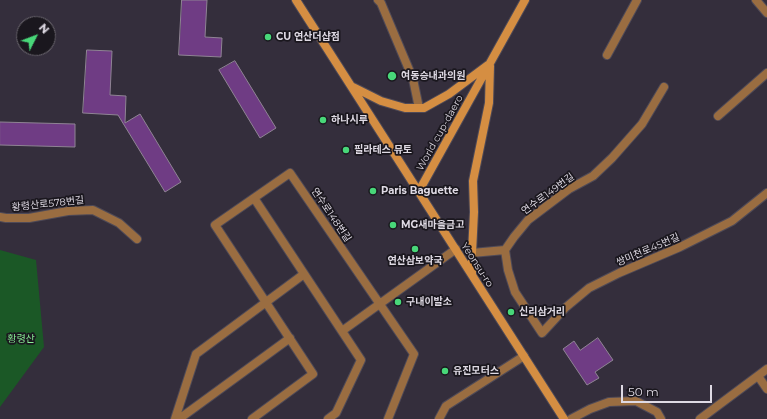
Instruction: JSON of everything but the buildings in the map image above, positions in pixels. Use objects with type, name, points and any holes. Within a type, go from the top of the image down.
[{"type":"main road","name":"Yeonsu-ro","points":[[296,0],[564,419]]},
{"type":"main road","name":"World cup-daero","points":[[419,191],[525,0]]},
{"type":"main road","points":[[352,87],[381,101],[405,108],[424,108],[442,99],[490,64]]},
{"type":"main road","points":[[472,276],[474,212],[473,181],[489,103],[490,64]]},
{"type":"street","points":[[607,55],[637,0]]},
{"type":"street","points":[[756,0],[767,13]]},
{"type":"street","points":[[380,1],[413,79],[419,108]]},
{"type":"street","points":[[718,116],[767,73]]},
{"type":"street","name":"연수로149번길","points":[[505,250],[528,220],[569,189],[593,176],[612,158],[642,124],[664,87]]},
{"type":"street","name":"연수로148번길","points":[[252,419],[313,374],[215,225],[290,173],[414,354],[388,419]]},
{"type":"street","name":"쌍미천로45번길","points":[[505,250],[508,270],[515,292],[542,333],[566,308],[589,288],[619,273],[680,248],[732,222],[767,193]]},
{"type":"street","points":[[254,198],[361,360],[336,413],[328,419]]},
{"type":"street","name":"황령산로578번길","points":[[0,217],[29,218],[68,211],[94,210],[119,223],[137,240]]},
{"type":"street","points":[[342,331],[456,249]]},
{"type":"street","points":[[472,253],[505,250]]},
{"type":"street","points":[[175,419],[196,354],[304,274]]},
{"type":"street","points":[[180,419],[290,338]]},
{"type":"street","points":[[439,419],[446,406],[524,356]]},
{"type":"street","points":[[700,419],[767,369]]},
{"type":"street","points":[[758,376],[767,389]]},
{"type":"street","points":[[571,419],[590,408],[609,402],[636,401],[657,412],[661,419]]},
{"type":"green space","name":"황령산","points":[[0,250],[36,260],[44,347],[0,407]]},
{"type":"place","name":"CU 연산더샵점","points":[[268,37]]},
{"type":"place","name":"여동승내과의원","points":[[392,76]]},
{"type":"place","name":"하나시루","points":[[323,120]]},
{"type":"place","name":"필라테스 뮤토","points":[[346,150]]},
{"type":"place","name":"Paris Baguette","points":[[373,191]]},
{"type":"place","name":"MG새마을금고","points":[[393,225]]},
{"type":"place","name":"연산삼보약국","points":[[415,249]]},
{"type":"place","name":"구내이발소","points":[[398,302]]},
{"type":"place","name":"신리삼거리","points":[[511,312]]},
{"type":"place","name":"유진모터스","points":[[445,371]]}]
